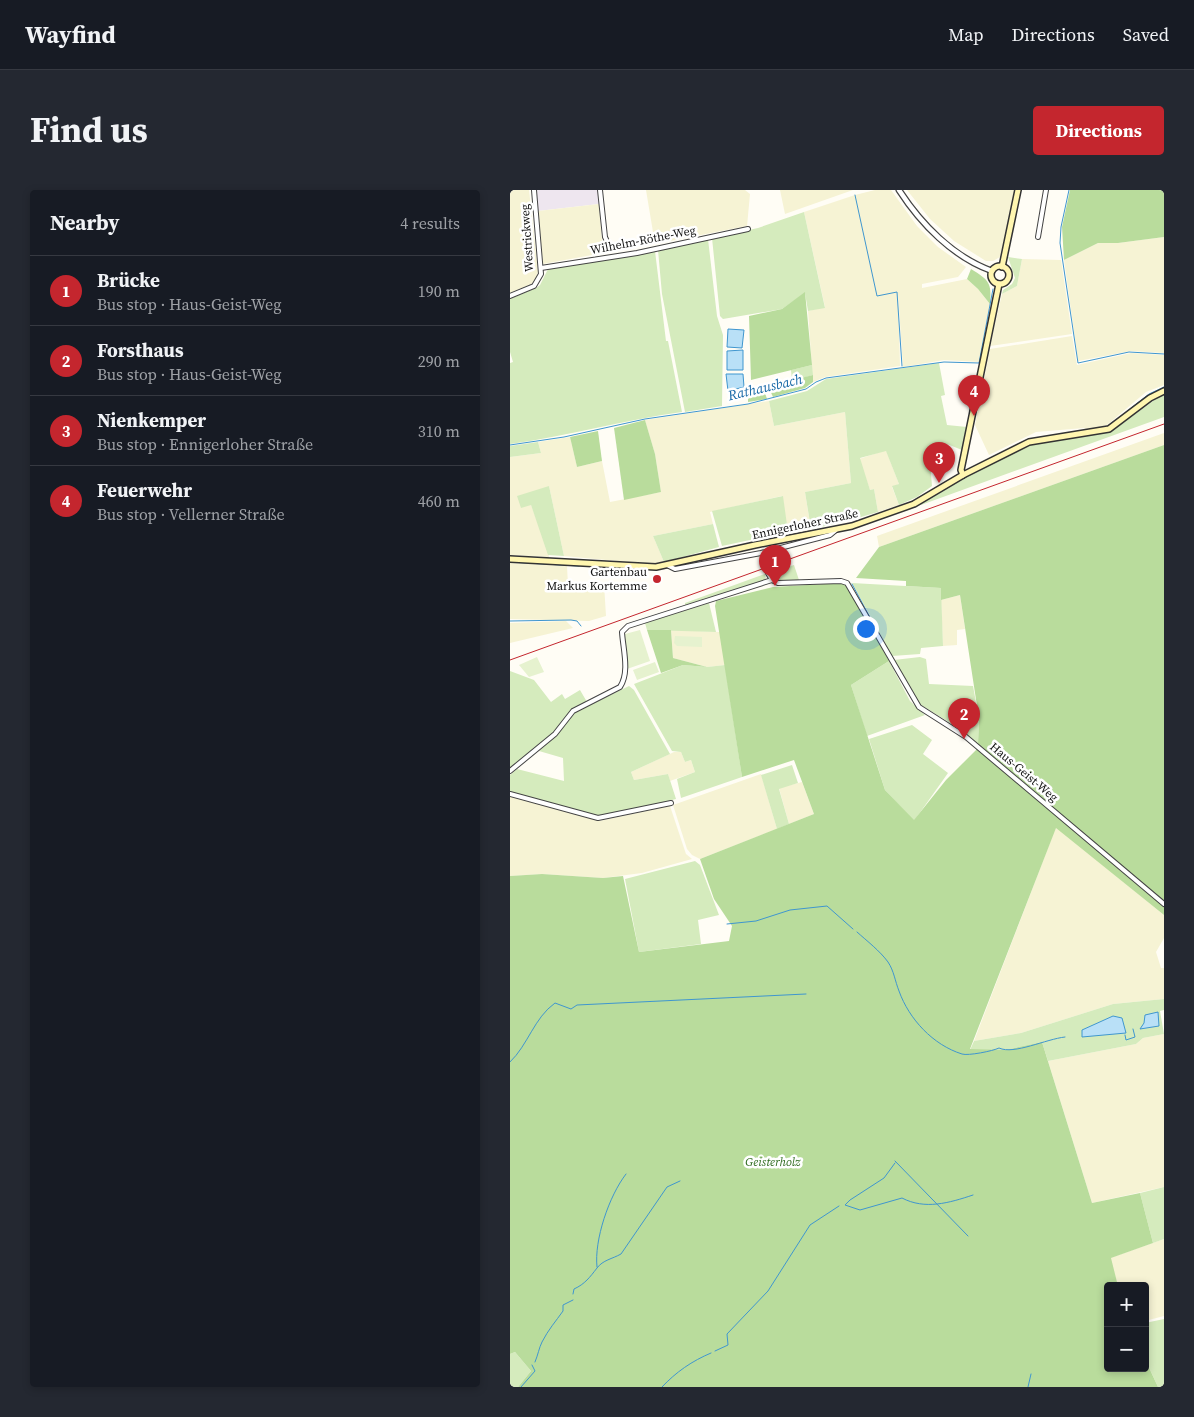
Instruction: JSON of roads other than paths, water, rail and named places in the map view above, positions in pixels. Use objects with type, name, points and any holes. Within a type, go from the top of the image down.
[{"type":"main road","points":[[1002,267],[1018,190]]},
{"type":"main road","points":[[997,267],[1002,267],[1009,272],[1008,278],[1004,283],[999,284],[992,279],[992,271],[997,267]]},
{"type":"main road","points":[[963,475],[961,470],[999,284]]},
{"type":"main road","name":"Ennigerloher Straße","points":[[510,559],[648,568],[667,566],[755,545],[836,530],[904,508],[963,475],[1038,439],[1108,429],[1150,398],[1164,391]]},
{"type":"street","name":"Westrickweg","points":[[510,296],[534,286],[540,278],[541,268],[534,190]]},
{"type":"street","points":[[600,190],[605,236],[610,248]]},
{"type":"street","points":[[900,190],[918,216],[935,234],[959,253],[992,271]]},
{"type":"street","points":[[1038,237],[1046,190]]},
{"type":"street","name":"Wilhelm-Röthe-Weg","points":[[541,268],[637,253],[748,228]]},
{"type":"street","points":[[667,566],[675,569],[761,553],[830,535],[836,530]]},
{"type":"street","points":[[510,771],[555,734],[573,711],[620,687],[624,680],[625,672],[622,632],[628,626],[772,580],[761,553]]},
{"type":"street","name":"Haus-Geist-Weg","points":[[772,580],[778,583],[842,581],[847,583],[918,707],[966,737],[1164,904]]},
{"type":"street","points":[[510,794],[598,818],[671,803]]},
{"type":"water","points":[[728,329],[744,330],[742,348],[727,347]]},
{"type":"water","points":[[743,350],[743,370],[727,370],[727,351]]},
{"type":"water","points":[[726,374],[743,374],[744,387],[728,391]]},
{"type":"water","points":[[1158,1012],[1159,1026],[1140,1029],[1144,1023],[1145,1015]]},
{"type":"water","points":[[1113,1016],[1122,1018],[1126,1033],[1082,1037],[1082,1030]]},
{"type":"waterway","points":[[1069,190],[1061,227],[1060,243],[1078,363],[1129,352],[1164,354]]},
{"type":"waterway","points":[[855,195],[877,296],[897,292],[902,366]]},
{"type":"waterway","name":"Rathausbach","points":[[510,445],[564,437],[645,419],[748,404],[806,389],[826,378],[944,362],[979,363],[993,289]]},
{"type":"waterway","points":[[1126,412],[1149,394],[1164,387]]},
{"type":"waterway","points":[[510,562],[579,566]]},
{"type":"waterway","points":[[852,584],[879,634]]},
{"type":"waterway","points":[[510,621],[571,620],[577,621],[581,626]]},
{"type":"waterway","points":[[727,924],[756,921],[790,910],[827,906],[853,929]]},
{"type":"waterway","points":[[857,932],[888,962],[903,1001],[923,1030],[951,1050],[962,1054],[980,1053],[999,1048],[1013,1050],[1065,1037]]},
{"type":"waterway","points":[[510,1062],[522,1048],[542,1016],[555,1003],[571,1009],[577,1005],[806,994]]},
{"type":"waterway","points":[[1125,1035],[1126,1040],[1135,1037],[1133,1029]]},
{"type":"waterway","points":[[895,1161],[968,1236]]},
{"type":"waterway","points":[[895,1163],[884,1178],[845,1205],[860,1210],[902,1198],[919,1204],[937,1204],[973,1195]]},
{"type":"waterway","points":[[597,1267],[598,1244],[604,1219],[614,1194],[626,1174]]},
{"type":"waterway","points":[[573,1294],[574,1289],[587,1280],[599,1265],[621,1254],[667,1187],[680,1181]]},
{"type":"waterway","points":[[715,1351],[728,1345],[727,1334],[768,1291],[810,1225],[839,1206]]},
{"type":"waterway","points":[[535,1362],[544,1338],[563,1311],[563,1305],[573,1300]]},
{"type":"waterway","points":[[662,1387],[685,1367],[711,1353]]},
{"type":"waterway","points":[[521,1387],[535,1371],[532,1365]]},
{"type":"waterway","points":[[1028,1387],[1031,1374]]},
{"type":"railway","points":[[510,660],[1164,424]]},
{"type":"place","name":"Feuerwehr","points":[[974,416]]},
{"type":"place","name":"Nienkemper","points":[[939,483]]},
{"type":"place","name":"Gartenbau Markus Kortemme","points":[[657,579]]},
{"type":"place","name":"Brücke","points":[[775,586]]},
{"type":"place","name":"Forsthaus","points":[[964,739]]},
{"type":"park label","name":"Geisterholz","points":[[773,1162]]}]
